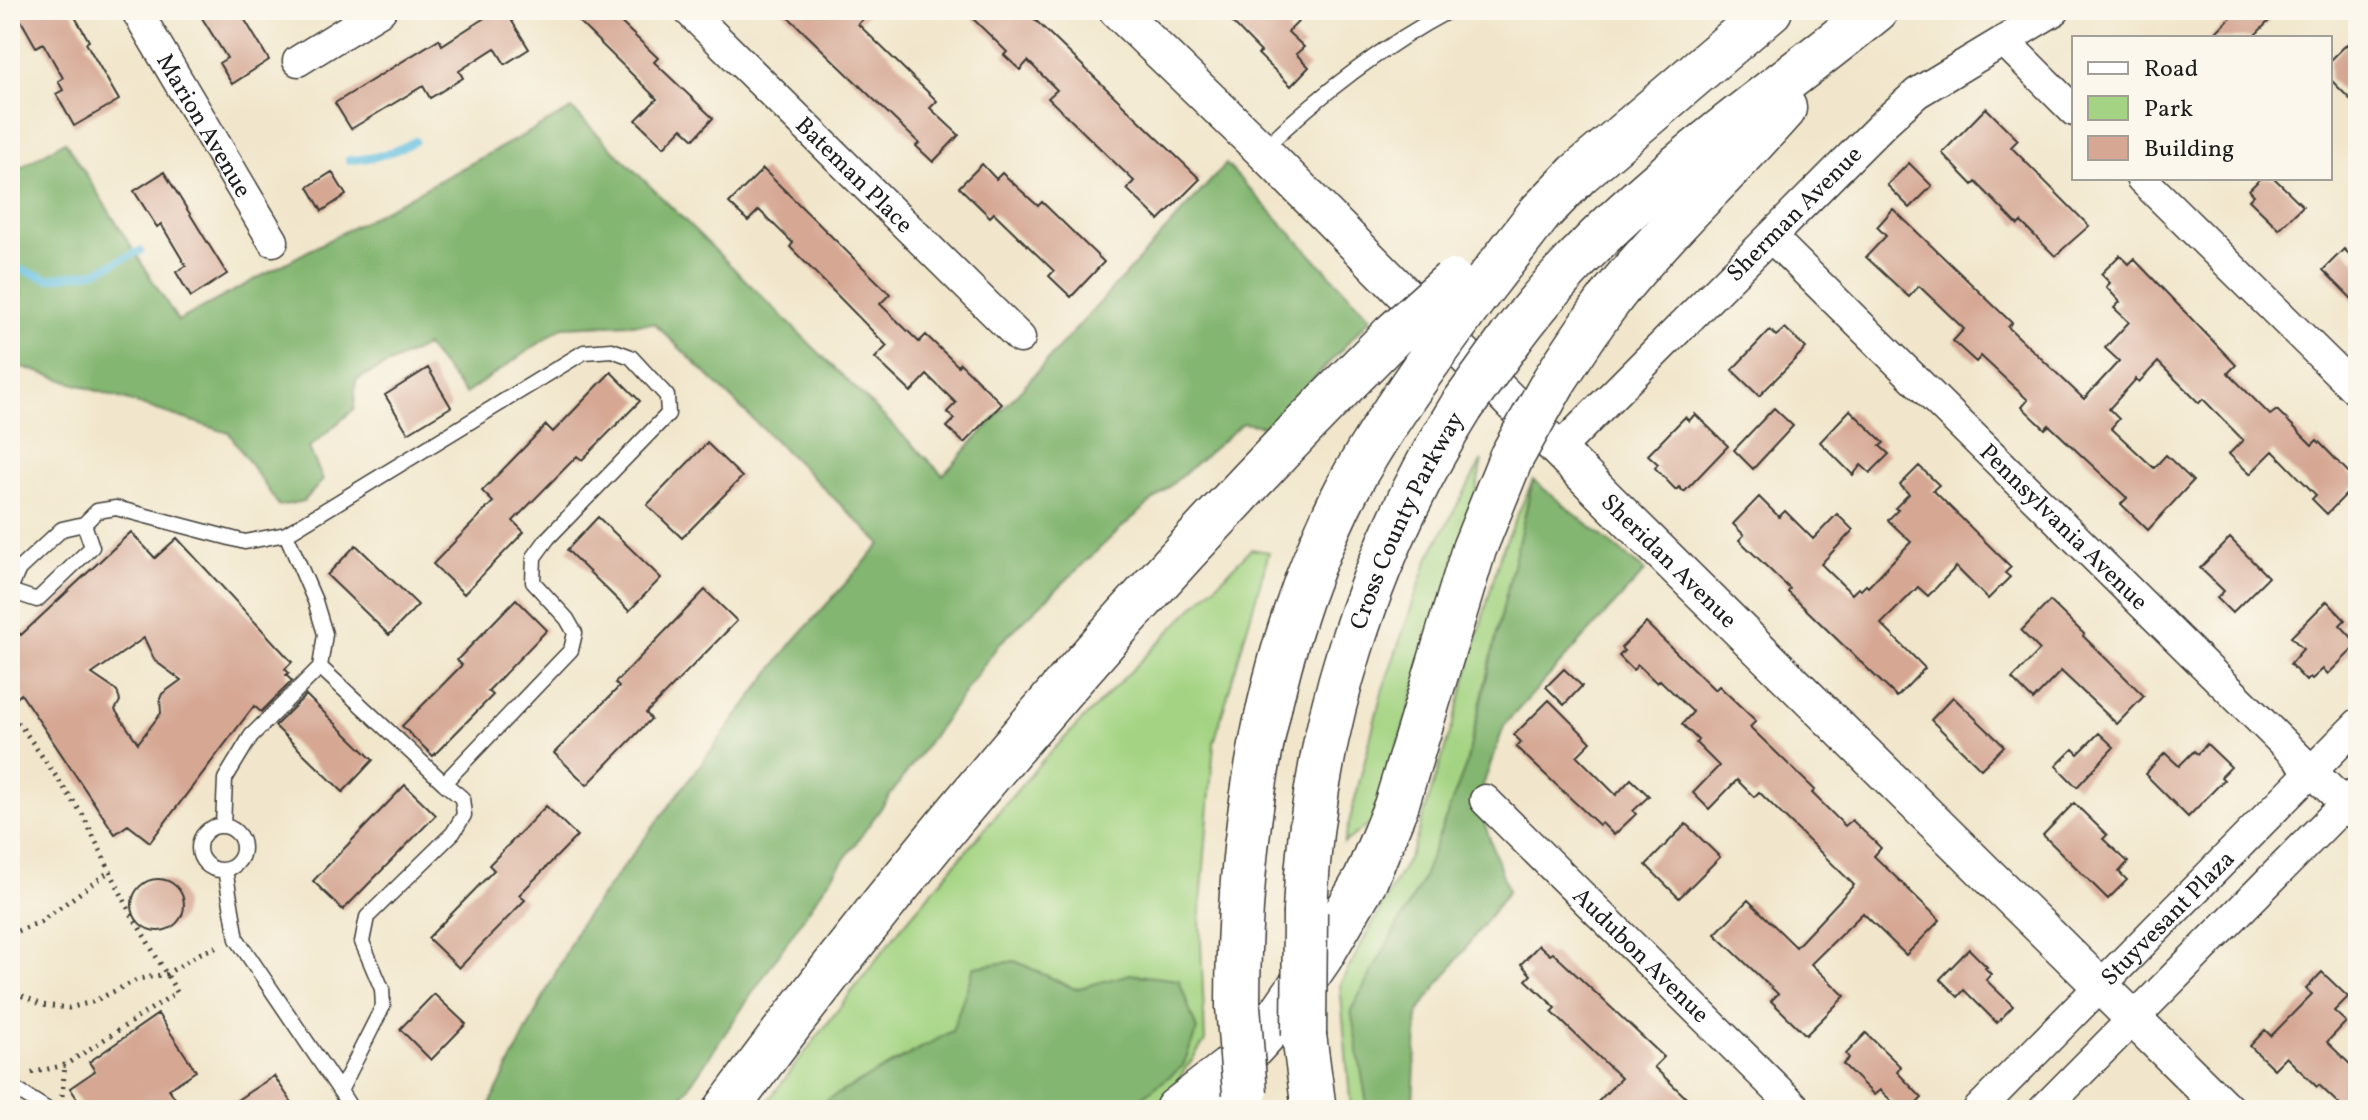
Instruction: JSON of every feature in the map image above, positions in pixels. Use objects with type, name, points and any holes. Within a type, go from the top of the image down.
[{"type":"highway","points":[[726,1110],[863,929],[963,804],[1173,566],[1392,336],[1462,291],[1578,174],[1770,10]]},
{"type":"highway","points":[[1177,1110],[1235,1065],[1265,1035],[1321,956],[1366,879],[1396,806],[1469,563],[1511,458],[1554,381],[1596,317],[1631,273],[1864,20]]},
{"type":"highway","name":"Cross County Parkway","points":[[1314,1110],[1304,1035],[1305,912],[1311,821],[1329,724],[1357,628],[1392,540],[1434,453],[1462,406],[1523,321],[1580,258],[1654,188],[1864,20]]},
{"type":"highway","points":[[1247,1101],[1238,1006],[1240,898],[1250,811],[1267,715],[1315,560],[1341,502],[1383,428],[1425,366],[1462,291]]},
{"type":"street","name":"Marion Avenue","points":[[136,10],[273,241]]},
{"type":"street","points":[[298,61],[381,10]]},
{"type":"street","name":"Bateman Place","points":[[688,10],[1020,338]]},
{"type":"street","name":"Sheridan Avenue","points":[[1117,10],[1262,150],[1558,450],[2226,1110]]},
{"type":"street","name":"Sherman Avenue","points":[[1558,450],[1917,93],[2055,10]]},
{"type":"street","points":[[2004,41],[2072,109]]},
{"type":"street","points":[[2143,180],[2358,392]]},
{"type":"street","name":"Pennsylvania Avenue","points":[[1771,237],[2310,771],[2354,804]]},
{"type":"street","name":"Stuyvesant Plaza","points":[[1978,1110],[2358,724]]},
{"type":"street","name":"Audubon Avenue","points":[[1485,800],[1798,1110]]},
{"type":"street","name":"Stuyvesant Plaza","points":[[2043,1110],[2354,804]]},
{"type":"lane","points":[[1262,150],[1350,73],[1408,33],[1450,10]]},
{"type":"lane","points":[[84,524],[92,547],[37,600],[10,590],[19,569],[62,529],[84,524],[97,511],[116,508],[245,542],[286,534],[584,352],[612,350],[631,357],[667,396],[668,414],[548,538],[534,557],[533,582],[567,619],[575,633],[571,650],[444,783]]},
{"type":"lane","points":[[223,826],[225,779],[251,736],[320,667],[325,634],[315,601],[286,534]]},
{"type":"lane","points":[[320,667],[462,798],[464,815],[453,833],[367,917],[362,942],[382,989],[383,1006],[340,1091]]},
{"type":"lane","points":[[214,827],[231,829],[242,843],[239,860],[225,870],[209,866],[199,853],[202,837],[214,827]]},
{"type":"lane","points":[[225,870],[237,939],[352,1110]]},
{"type":"lane","points":[[10,1086],[48,1110]]},
{"type":"path","points":[[10,719],[23,729],[83,815],[129,910],[177,992],[65,1065],[22,1076]]},
{"type":"path","points":[[10,934],[40,922],[110,871]]},
{"type":"path","points":[[10,985],[23,996],[42,1005],[69,1008],[92,1002],[139,979],[166,974],[201,953]]},
{"type":"path","points":[[61,1101],[65,1065]]},
{"type":"green space","points":[[572,109],[943,475],[1226,164],[1371,318],[1269,427],[1243,423],[1121,528],[999,644],[825,886],[673,1110],[487,1110],[580,924],[793,642],[881,544],[654,323],[563,327],[465,394],[426,346],[356,380],[354,409],[309,448],[323,480],[304,501],[279,506],[229,433],[10,363],[10,164],[15,171],[65,141],[178,321]]},
{"type":"green space","points":[[1482,460],[1473,507],[1374,820],[1344,843],[1382,692],[1429,557]]},
{"type":"green space","points":[[1533,480],[1466,765],[1420,885],[1352,1010],[1368,1110],[1351,1110],[1340,984],[1413,849],[1457,711],[1501,552]]},
{"type":"green space","points":[[1533,480],[1645,571],[1505,724],[1477,802],[1508,891],[1418,1012],[1414,1110],[1368,1110],[1351,1010],[1420,885],[1466,765]]},
{"type":"green space","points":[[1251,549],[1269,552],[1214,743],[1200,917],[1205,1041],[1163,1101],[1150,1110],[761,1110],[900,929],[1042,761]]},
{"type":"green space","points":[[1015,961],[1075,989],[1130,974],[1179,980],[1197,1030],[1183,1066],[1121,1110],[815,1110],[821,1103],[952,1031],[974,967]]},
{"type":"building","points":[[15,10],[71,10],[119,100],[74,126],[56,94],[63,90],[58,81],[63,78],[43,43],[36,47]]},
{"type":"building","points":[[197,10],[239,10],[269,60],[232,84],[219,63],[227,58]]},
{"type":"building","points":[[497,10],[505,10],[529,49],[505,64],[495,48],[459,71],[463,78],[430,98],[423,86],[351,129],[335,103],[439,39],[442,45]]},
{"type":"building","points":[[567,10],[608,10],[658,58],[654,62],[713,118],[694,139],[682,128],[664,147],[636,120],[657,99]]},
{"type":"building","points":[[781,10],[872,10],[858,24],[937,101],[930,108],[959,135],[933,162],[916,146],[919,143]]},
{"type":"building","points":[[964,10],[1025,10],[1200,179],[1159,220],[1127,189],[1134,181],[1048,98],[1057,90],[1028,61],[1020,70],[1004,55],[1007,52]]},
{"type":"building","points":[[1220,10],[1286,10],[1298,22],[1288,32],[1304,47],[1296,54],[1309,67],[1291,86]]},
{"type":"building","points":[[2238,10],[2280,10],[2254,36],[2212,36]]},
{"type":"building","points":[[2347,44],[2358,55],[2358,107],[2332,81],[2332,59]]},
{"type":"building","points":[[1986,108],[2018,140],[2011,147],[2089,226],[2055,256],[2021,222],[2018,225],[1976,182],[1973,185],[1942,153]]},
{"type":"building","points":[[1909,163],[1932,186],[1910,208],[1887,185]]},
{"type":"building","points":[[982,164],[996,179],[1002,173],[1038,206],[1042,202],[1104,262],[1071,297],[1049,276],[1054,271],[994,213],[990,217],[959,187]]},
{"type":"building","points":[[763,169],[890,294],[880,304],[919,342],[926,335],[1002,404],[964,443],[947,427],[955,419],[947,412],[956,403],[927,375],[911,392],[875,358],[887,346],[790,247],[793,243],[759,210],[748,221],[729,203]]},
{"type":"building","points":[[164,172],[227,274],[191,297],[176,272],[186,266],[161,224],[157,227],[134,191]]},
{"type":"building","points":[[332,172],[346,195],[322,211],[308,187]]},
{"type":"building","points":[[2259,180],[2276,180],[2303,206],[2279,229],[2249,200],[2254,195],[2249,190]]},
{"type":"building","points":[[1893,209],[2012,323],[2008,327],[2084,399],[2119,361],[2105,348],[2129,322],[2114,308],[2120,302],[2106,287],[2110,283],[2101,274],[2120,255],[2129,264],[2134,259],[2236,365],[2228,373],[2270,415],[2277,410],[2312,445],[2317,440],[2358,482],[2327,514],[2312,499],[2316,495],[2273,451],[2250,474],[2229,454],[2243,440],[2203,399],[2199,403],[2158,362],[2139,382],[2136,379],[2109,409],[2119,419],[2111,428],[2154,468],[2166,455],[2193,481],[2148,530],[2121,504],[2127,498],[2049,425],[2045,429],[2022,407],[2028,400],[1981,356],[1976,362],[1953,341],[1964,329],[1919,286],[1909,297],[1866,257],[1886,236],[1877,227]]},
{"type":"building","points":[[2344,249],[2358,263],[2358,305],[2323,270]]},
{"type":"building","points":[[1785,328],[1806,348],[1759,396],[1732,370],[1770,330],[1776,336]]},
{"type":"building","points":[[428,368],[451,407],[408,433],[385,395]]},
{"type":"building","points":[[611,372],[640,401],[582,460],[577,456],[513,521],[524,532],[464,594],[433,564],[493,502],[482,491],[546,425],[553,432]]},
{"type":"building","points":[[1774,408],[1793,426],[1753,469],[1734,450]]},
{"type":"building","points":[[1850,410],[1884,443],[1880,446],[1889,454],[1870,473],[1861,465],[1853,475],[1820,442]]},
{"type":"building","points":[[1695,414],[1728,446],[1684,492],[1679,487],[1676,490],[1655,468],[1658,464],[1648,455],[1685,417],[1689,421]]},
{"type":"building","points":[[707,443],[742,477],[682,538],[647,505]]},
{"type":"building","points":[[1919,466],[1939,485],[1933,490],[2011,567],[2005,573],[2010,577],[1988,599],[1956,567],[1928,596],[1918,587],[1881,624],[1925,668],[1897,697],[1788,592],[1790,589],[1739,540],[1744,535],[1733,524],[1759,497],[1779,517],[1785,511],[1813,539],[1837,514],[1853,530],[1821,564],[1852,594],[1858,588],[1868,587],[1911,542],[1888,520],[1909,494],[1900,485]]},
{"type":"building","points":[[598,517],[661,578],[629,611],[567,550]]},
{"type":"building","points":[[131,532],[155,558],[177,538],[292,662],[285,669],[292,681],[261,712],[254,706],[150,842],[128,825],[115,834],[21,694],[10,704],[10,623],[21,635]],"holes":[[[144,638],[155,661],[181,680],[162,694],[161,713],[138,743],[115,710],[120,701],[117,691],[92,674]]]},
{"type":"building","points":[[2230,538],[2268,577],[2232,613],[2217,598],[2224,591],[2200,568]]},
{"type":"building","points":[[356,545],[418,605],[389,635],[327,575]]},
{"type":"building","points":[[705,590],[737,621],[646,713],[651,719],[587,785],[554,753],[619,687],[615,683]]},
{"type":"building","points":[[516,599],[547,630],[488,691],[493,695],[433,756],[402,726],[462,665],[457,660]]},
{"type":"building","points":[[2050,601],[2144,696],[2117,724],[2061,671],[2033,700],[2012,679],[2040,650],[2021,631]]},
{"type":"building","points":[[2327,601],[2345,620],[2340,625],[2358,644],[2328,674],[2323,669],[2306,681],[2290,664],[2303,649],[2291,637]]},
{"type":"building","points":[[1646,623],[1715,690],[1719,686],[1756,721],[1750,727],[1815,790],[1812,793],[1845,826],[1852,820],[1881,848],[1874,856],[1940,920],[1906,955],[1863,913],[1811,964],[1845,996],[1806,1035],[1771,1001],[1778,994],[1715,934],[1748,900],[1796,947],[1854,885],[1759,792],[1754,797],[1737,780],[1709,809],[1693,793],[1719,766],[1682,724],[1693,712],[1660,680],[1657,683],[1638,665],[1633,670],[1619,656],[1624,651],[1621,648]]},
{"type":"building","points":[[1564,669],[1582,686],[1564,705],[1546,687]]},
{"type":"building","points":[[306,695],[373,760],[343,792],[275,726]]},
{"type":"building","points":[[1953,697],[2004,746],[1981,769],[1931,720]]},
{"type":"building","points":[[1549,700],[1591,742],[1577,756],[1616,795],[1631,779],[1649,796],[1614,835],[1602,823],[1599,825],[1516,747],[1521,742],[1514,735]]},
{"type":"building","points":[[2099,733],[2114,747],[2077,787],[2056,766],[2073,749],[2078,754]]},
{"type":"building","points":[[2207,744],[2231,767],[2221,777],[2224,780],[2188,817],[2145,774],[2165,753],[2179,766],[2194,751],[2197,754]]},
{"type":"building","points":[[405,785],[436,815],[343,910],[313,881]]},
{"type":"building","points":[[2074,803],[2107,835],[2103,839],[2128,862],[2119,872],[2127,880],[2108,899],[2043,835]]},
{"type":"building","points":[[546,806],[577,836],[519,895],[525,900],[459,968],[428,938],[494,870],[489,865]]},
{"type":"building","points":[[1686,824],[1720,857],[1679,898],[1646,865]]},
{"type":"building","points":[[158,879],[176,887],[184,905],[176,923],[158,931],[140,923],[132,905],[140,887]]},
{"type":"building","points":[[1539,945],[1550,955],[1553,953],[1664,1057],[1654,1067],[1699,1110],[1590,1110],[1621,1078],[1552,1012],[1556,1008],[1526,980],[1531,975],[1521,964]]},
{"type":"building","points":[[1969,949],[1991,974],[1986,980],[2013,1006],[1997,1023],[1964,990],[1958,997],[1940,979]]},
{"type":"building","points":[[2322,972],[2348,997],[2334,1011],[2346,1022],[2327,1042],[2358,1072],[2358,1110],[2345,1110],[2286,1057],[2274,1069],[2250,1046],[2265,1030],[2271,1036],[2312,994],[2306,989]]},
{"type":"building","points":[[434,994],[466,1024],[431,1060],[400,1029]]},
{"type":"building","points":[[158,1014],[196,1071],[169,1089],[183,1110],[85,1110],[70,1088],[95,1071],[89,1062]]},
{"type":"building","points":[[1866,1033],[1901,1067],[1897,1072],[1922,1098],[1910,1110],[1901,1110],[1880,1090],[1874,1095],[1843,1064],[1849,1058],[1846,1054]]},
{"type":"building","points":[[274,1076],[297,1110],[223,1110],[249,1092]]},
{"type":"waterway","points":[[349,160],[383,155],[415,141]]},
{"type":"waterway","points":[[10,266],[48,279],[95,272],[140,251]]}]
